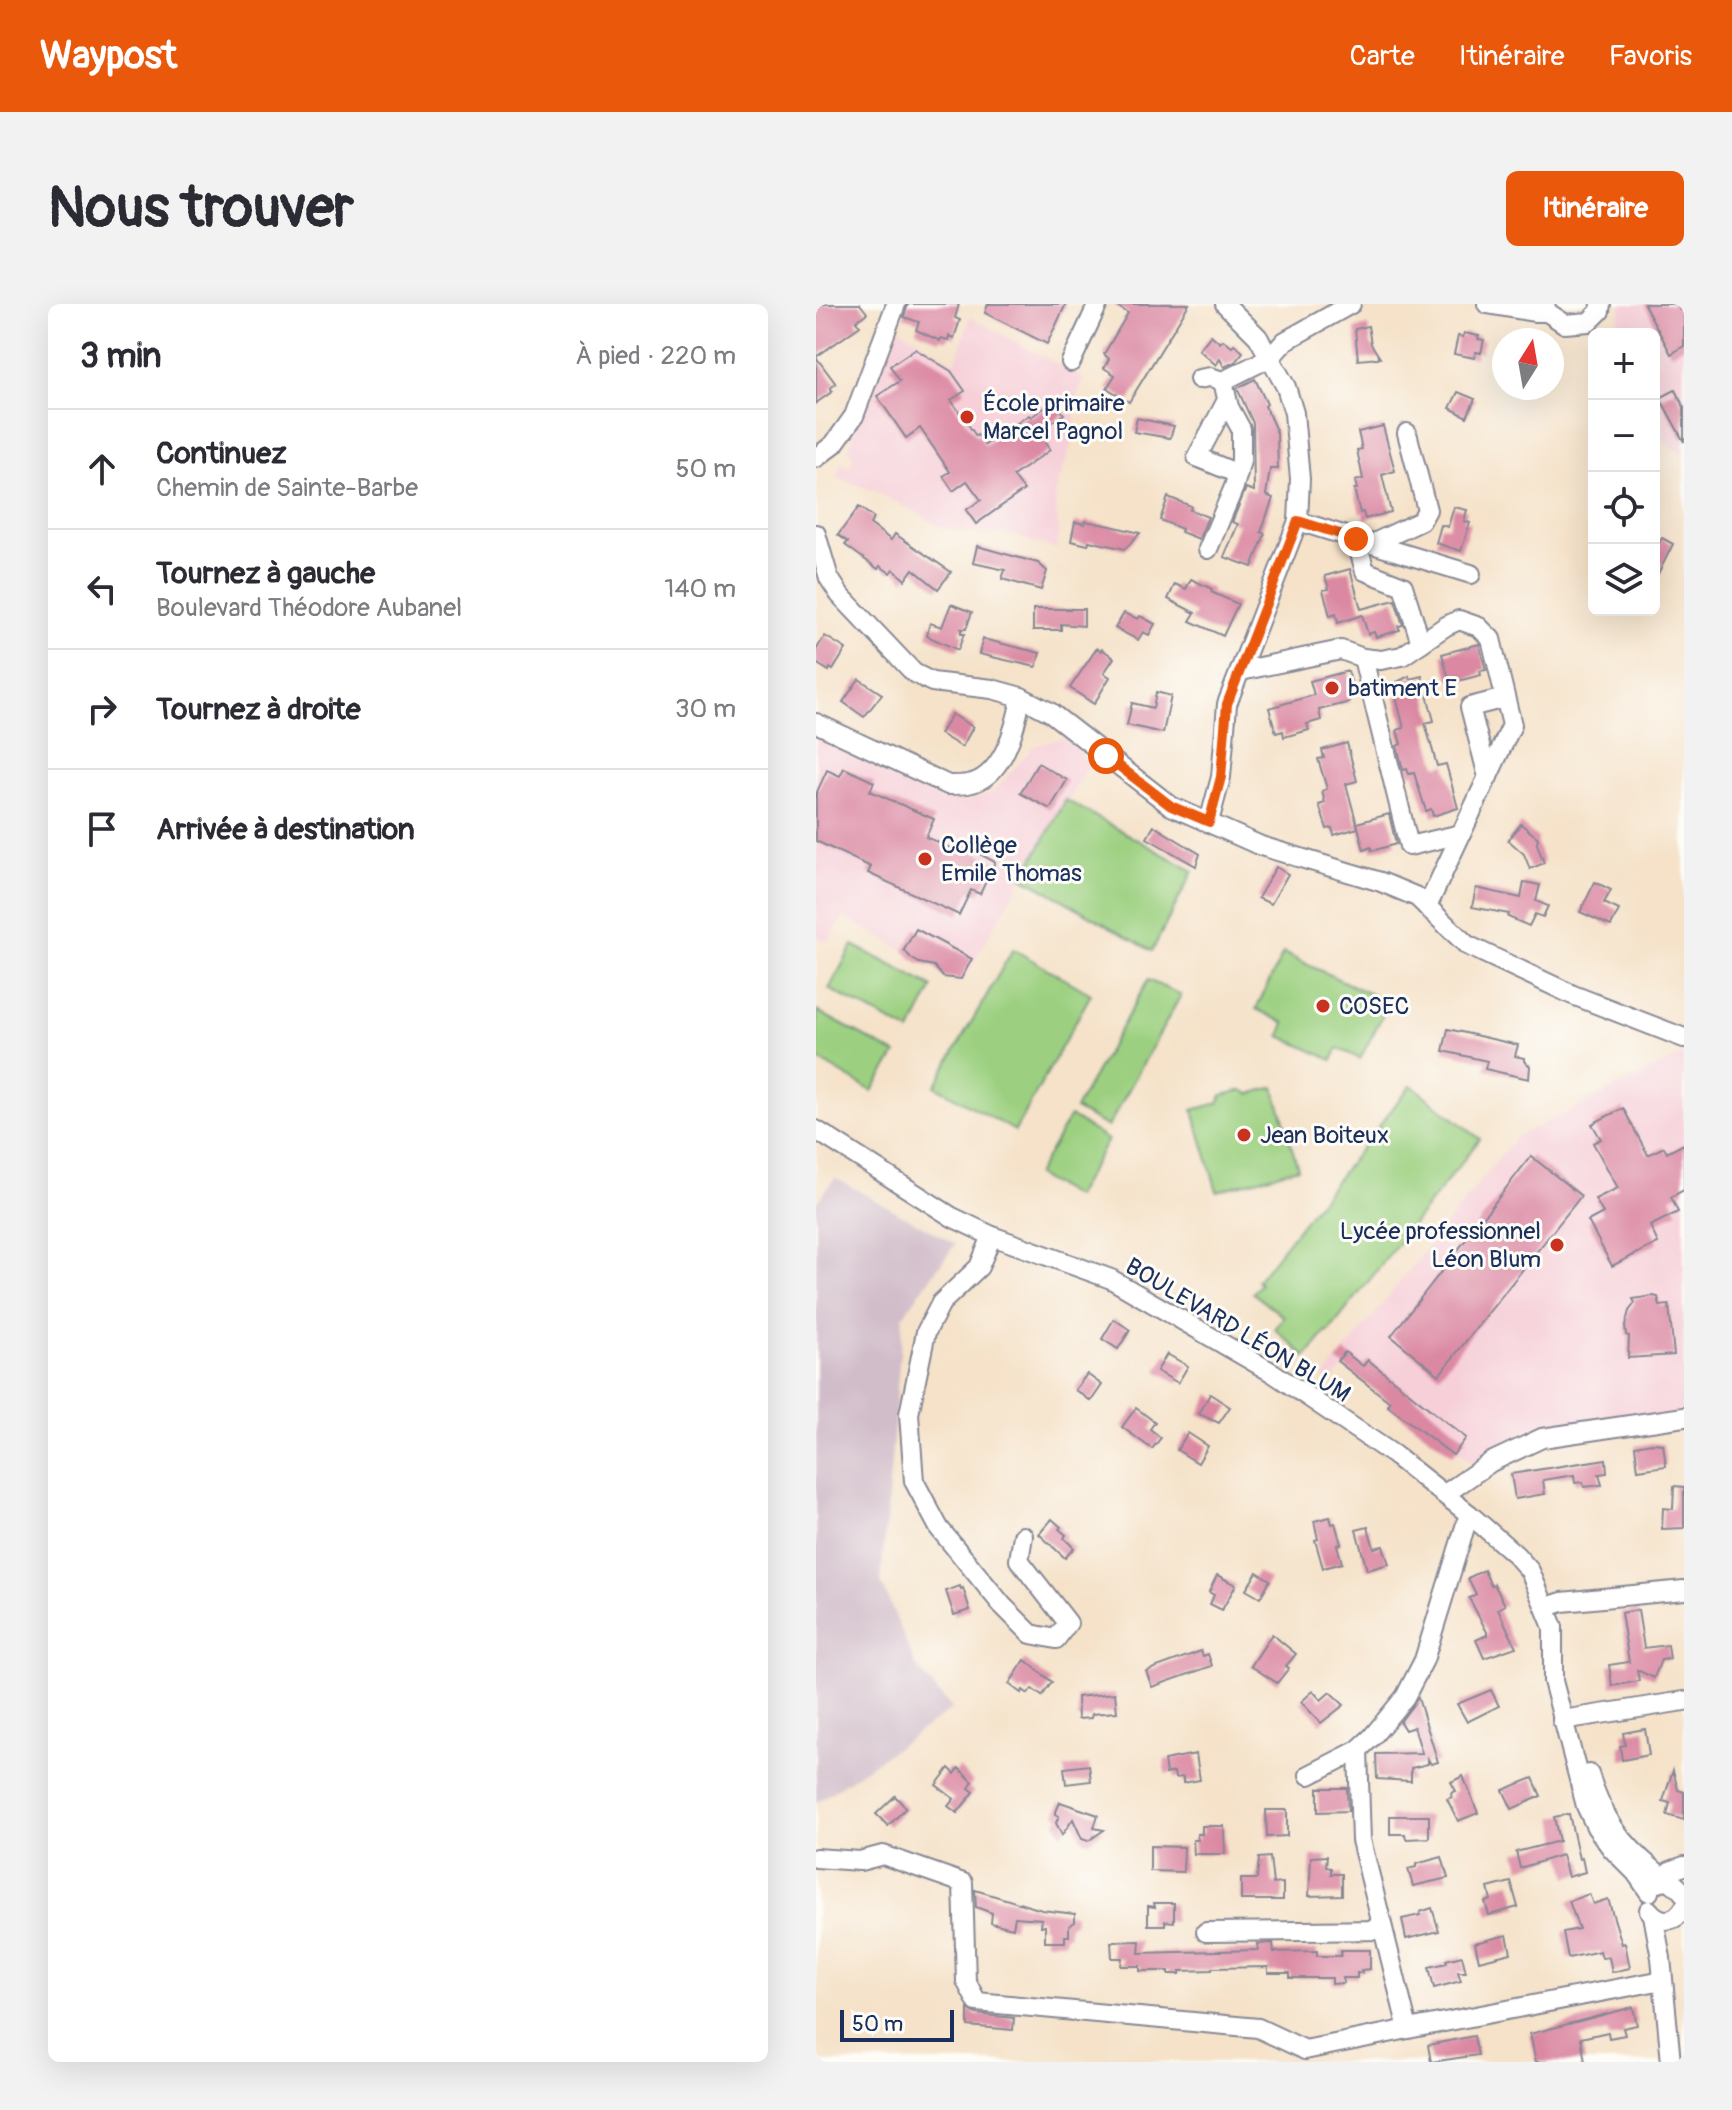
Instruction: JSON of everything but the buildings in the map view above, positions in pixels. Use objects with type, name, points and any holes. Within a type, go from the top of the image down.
[{"type":"street","points":[[816,458],[834,444],[854,416],[896,304]]},
{"type":"street","points":[[1071,362],[1098,304]]},
{"type":"street","points":[[1209,822],[1221,777],[1227,704],[1298,521],[1300,479],[1294,413],[1286,387],[1258,337],[1225,304]]},
{"type":"street","points":[[1199,379],[1210,377],[1223,381],[1271,357],[1285,341],[1351,304]]},
{"type":"street","points":[[1487,304],[1534,312],[1546,308],[1565,324],[1589,322],[1600,311],[1601,304]]},
{"type":"street","points":[[1208,549],[1241,461],[1241,429],[1227,400],[1223,381]]},
{"type":"street","points":[[1227,400],[1197,457],[1238,474]]},
{"type":"street","points":[[1364,542],[1421,521],[1427,510],[1407,433]]},
{"type":"street","points":[[1298,521],[1471,574]]},
{"type":"street","points":[[816,534],[829,578],[840,595],[914,673],[932,682],[992,689],[1021,697],[1050,712],[1171,806],[1261,846],[1381,882],[1417,897],[1467,945],[1573,995],[1684,1038]]},
{"type":"street","points":[[1364,542],[1365,571],[1403,586],[1421,643]]},
{"type":"street","points":[[1241,671],[1341,650],[1363,658],[1381,660],[1402,656],[1459,620],[1479,627],[1491,639],[1512,725],[1427,907]]},
{"type":"street","points":[[1363,658],[1409,846],[1461,834]]},
{"type":"street","points":[[816,723],[948,785],[970,784],[989,773],[1004,754],[1018,717],[1021,697]]},
{"type":"street","points":[[1488,777],[1470,707],[1505,698]]},
{"type":"street","name":"BOULEVARD LÉON BLUM","points":[[816,1130],[952,1217],[992,1236],[1111,1279],[1134,1291],[1273,1373],[1394,1455],[1469,1514],[1530,1571],[1553,1627],[1553,1681],[1605,1817],[1628,1847],[1666,1886]]},
{"type":"street","points":[[992,1236],[979,1267],[941,1303],[926,1332],[909,1414],[914,1481],[939,1528],[1002,1605],[1031,1634],[1056,1639],[1068,1623],[1019,1560],[1023,1536]]},
{"type":"street","points":[[1445,1494],[1491,1462],[1542,1438],[1684,1417]]},
{"type":"street","points":[[1309,1775],[1358,1750],[1388,1720],[1415,1680],[1469,1514]]},
{"type":"street","points":[[1547,1607],[1562,1602],[1684,1590]]},
{"type":"street","points":[[1568,1720],[1684,1701]]},
{"type":"street","points":[[1358,1750],[1361,1840],[1408,2029]]},
{"type":"street","points":[[816,1858],[860,1861],[883,1855],[963,1883],[966,1981],[977,2002],[1258,2028],[1305,2050],[1663,1980]]},
{"type":"street","points":[[1671,2062],[1659,1945],[1673,1915],[1647,1904],[1666,1886],[1670,1871],[1684,1866]]},
{"type":"street","points":[[1206,1932],[1383,1930]]},
{"type":"shaded area","points":[[1622,304],[1684,304],[1684,455],[1663,441],[1660,429],[1660,328],[1626,328],[1618,321]]},
{"type":"shaded area","name":"École primaire Marcel Pagnol","points":[[970,317],[1083,378],[1076,399],[1074,436],[1055,495],[1059,537],[1056,549],[1012,535],[962,532],[938,526],[877,492],[837,478],[841,464],[850,467],[853,457],[848,450],[867,391],[896,326],[955,363]]},
{"type":"shaded area","name":"Collège Emile Thomas","points":[[816,737],[937,798],[966,802],[993,792],[1034,746],[1067,737],[1089,765],[962,982],[844,917],[827,942],[816,936]]},
{"type":"shaded area","name":"Lycée professionnel Léon Blum","points":[[1684,1054],[1684,1412],[1542,1433],[1478,1467],[1457,1450],[1453,1455],[1388,1406],[1390,1402],[1356,1376],[1363,1366],[1352,1358],[1330,1383],[1323,1378],[1516,1137]]},
{"type":"shaded area","points":[[835,1178],[955,1244],[903,1316],[881,1582],[916,1666],[952,1709],[816,1803],[816,1203]]},
{"type":"green space","points":[[1066,800],[1193,871],[1152,951],[1023,877]]},
{"type":"green space","points":[[853,945],[933,987],[910,1032],[829,989]]},
{"type":"green space","points":[[1013,949],[1091,994],[1015,1131],[935,1086]]},
{"type":"green space","name":"COSEC","points":[[1283,953],[1389,1003],[1360,1059],[1338,1048],[1332,1060],[1280,1036],[1285,1023],[1256,1009]]},
{"type":"green space","points":[[1148,980],[1181,995],[1108,1127],[1075,1109]]},
{"type":"green space","points":[[817,1011],[896,1054],[872,1091],[816,1058]]},
{"type":"green space","points":[[1411,1085],[1480,1139],[1306,1357],[1275,1329],[1284,1317],[1253,1293],[1260,1284],[1257,1281]]},
{"type":"green space","name":"Jean Boiteux","points":[[1274,1087],[1298,1168],[1217,1191],[1193,1110],[1218,1103],[1222,1095],[1243,1090],[1250,1094]]},
{"type":"green space","points":[[1070,1116],[1108,1140],[1075,1197],[1036,1175]]},
{"type":"place","name":"École primaire Marcel Pagnol","points":[[967,417]]},
{"type":"place","name":"batiment E","points":[[1332,688]]},
{"type":"place","name":"Collège Emile Thomas","points":[[925,859]]},
{"type":"place","name":"COSEC","points":[[1323,1006]]},
{"type":"place","name":"Jean Boiteux","points":[[1244,1135]]},
{"type":"place","name":"Lycée professionnel Léon Blum","points":[[1557,1245]]},
{"type":"route","points":[[1106,756],[1141,786],[1171,806],[1209,822],[1221,777],[1227,704],[1298,521],[1356,539]]}]
